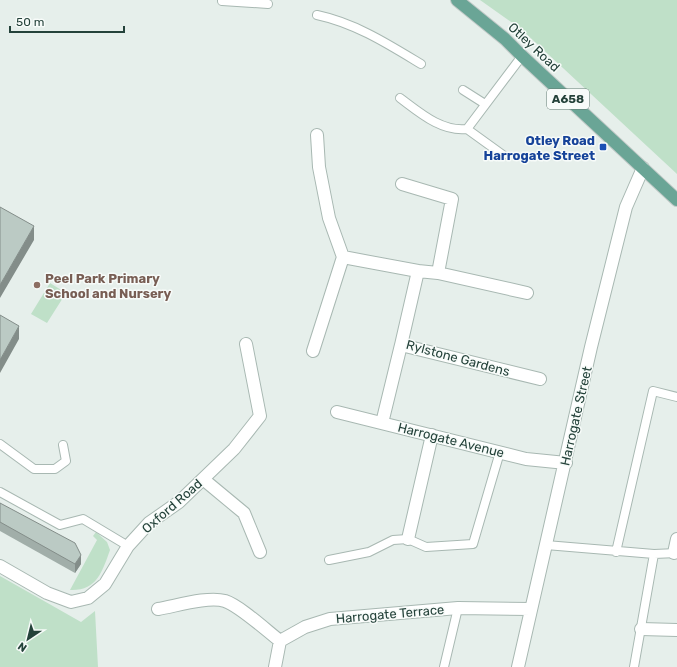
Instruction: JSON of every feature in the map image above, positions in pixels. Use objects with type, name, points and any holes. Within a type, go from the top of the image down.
[{"type":"main road","name":"Otley Road","points":[[457,0],[505,38],[522,56],[677,200]]},
{"type":"street","points":[[313,351],[343,257],[329,218],[319,168],[318,135]]},
{"type":"street","name":"Harrogate Street","points":[[518,667],[566,463],[591,347],[626,207],[643,168]]},
{"type":"street","points":[[402,184],[452,199],[438,273]]},
{"type":"street","points":[[343,257],[418,271],[438,273],[527,293]]},
{"type":"street","name":"Rylstone Gardens","points":[[418,271],[401,346],[540,379]]},
{"type":"street","name":"Oxford Road","points":[[0,566],[47,593],[71,602],[88,598],[105,584],[128,546],[149,523],[178,502],[203,479],[234,449],[260,416],[246,344]]},
{"type":"street","points":[[382,423],[401,346]]},
{"type":"street","name":"Harrogate Avenue","points":[[337,412],[526,459],[566,463]]},
{"type":"street","points":[[408,539],[432,435]]},
{"type":"street","points":[[203,479],[244,513],[260,552]]},
{"type":"street","points":[[675,553],[677,539]]},
{"type":"street","points":[[158,609],[210,600],[226,602],[244,613],[280,641],[274,667]]},
{"type":"street","name":"Harrogate Terrace","points":[[280,641],[305,627],[330,620],[458,608],[531,609]]},
{"type":"street","points":[[640,629],[677,630]]},
{"type":"lane","points":[[222,1],[268,4]]},
{"type":"lane","points":[[317,15],[354,27],[383,41],[421,64]]},
{"type":"lane","points":[[466,129],[522,56]]},
{"type":"lane","points":[[463,90],[485,104]]},
{"type":"lane","points":[[400,98],[426,118],[448,128],[458,130],[466,129],[503,155]]},
{"type":"lane","points":[[616,552],[653,391],[677,397]]},
{"type":"lane","points":[[0,444],[34,469],[55,469],[66,461],[63,446]]},
{"type":"lane","points":[[328,560],[369,552],[393,540],[408,539],[426,547],[473,544],[500,452]]},
{"type":"lane","points":[[0,492],[60,525],[83,520],[128,546]]},
{"type":"lane","points":[[546,545],[616,552],[654,554],[675,553]]},
{"type":"lane","points":[[634,667],[654,554]]},
{"type":"lane","points":[[444,667],[458,608]]},
{"type":"green space","points":[[480,0],[677,0],[677,174],[521,29]]},
{"type":"green space","points":[[50,283],[66,293],[47,323],[31,314]]},
{"type":"green space","points":[[96,532],[107,542],[110,550],[101,573],[92,584],[87,587],[70,590],[97,540],[93,536]]},
{"type":"green space","points":[[0,576],[81,622],[95,611],[98,667],[0,667]]},
{"type":"building","points":[[0,207],[34,226],[0,285]]},
{"type":"building","points":[[0,315],[19,326],[0,360]]},
{"type":"building","points":[[0,503],[75,543],[81,555],[75,564],[0,522]]},
{"type":"place","name":"Otley Road Harrogate Street","points":[[603,147]]},
{"type":"place","name":"Peel Park Primary School and Nursery","points":[[37,285]]}]
